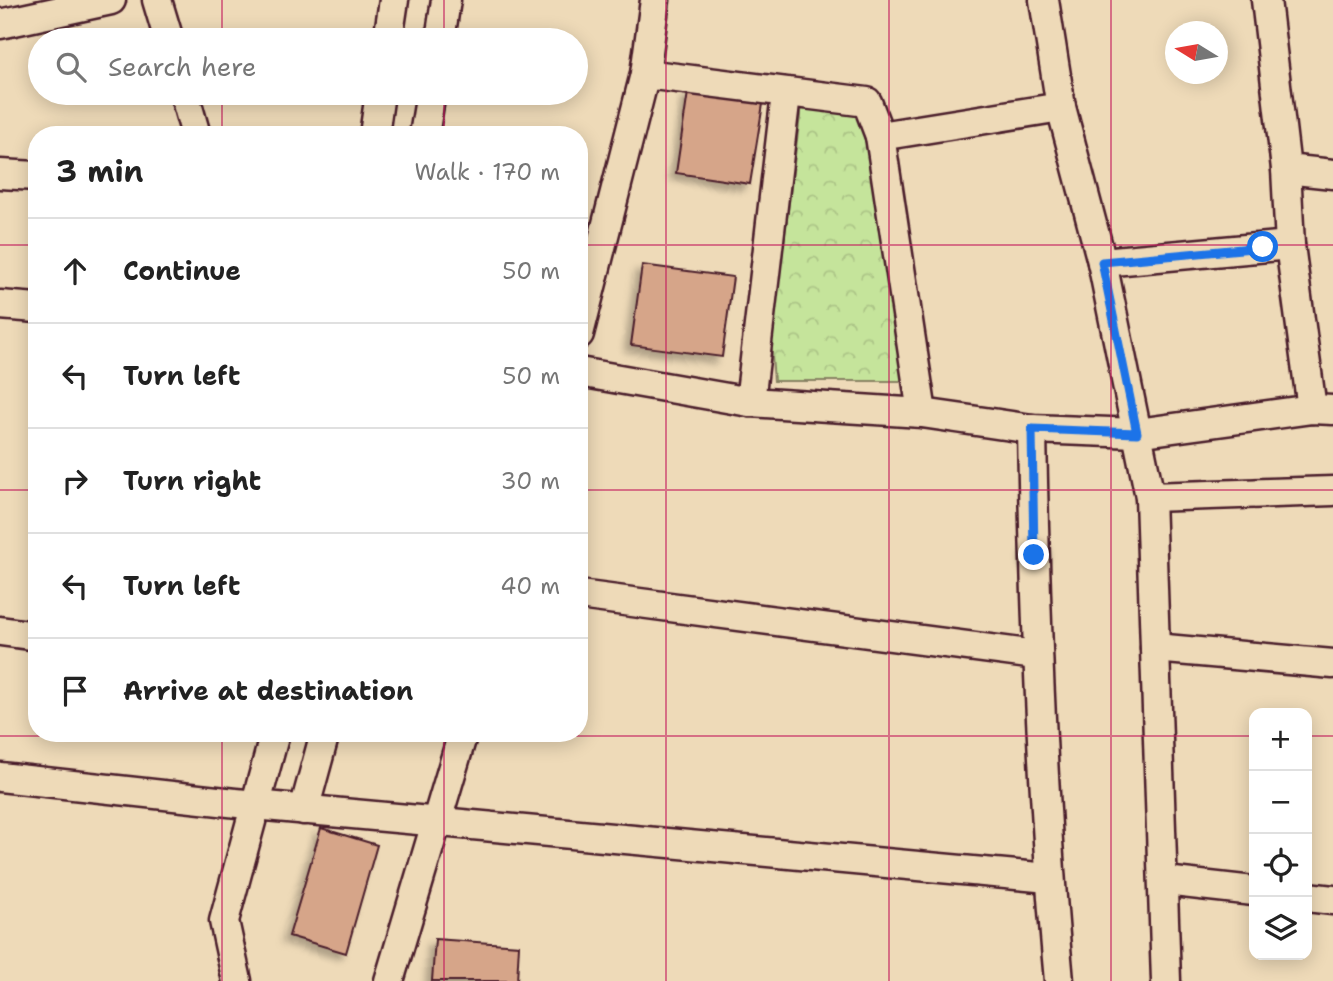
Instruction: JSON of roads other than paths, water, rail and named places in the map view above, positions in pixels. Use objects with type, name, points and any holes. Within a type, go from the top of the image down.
[{"type":"street","points":[[0,24],[111,0]]},
{"type":"street","points":[[157,0],[165,28]]},
{"type":"street","points":[[390,28],[394,0]]},
{"type":"street","points":[[442,28],[446,0]]},
{"type":"street","points":[[588,299],[645,74],[656,0]]},
{"type":"street","points":[[1044,0],[1061,107],[1102,262],[1150,497],[1165,881],[1166,981]]},
{"type":"street","points":[[588,374],[750,402],[922,413],[1032,429],[1137,433],[1323,410],[1290,245],[1286,169],[1266,0]]},
{"type":"street","points":[[645,74],[786,94],[867,102],[880,136],[922,413]]},
{"type":"street","points":[[750,402],[786,94]]},
{"type":"street","points":[[187,105],[193,126]]},
{"type":"street","points":[[375,126],[378,105]]},
{"type":"street","points":[[426,126],[429,105]]},
{"type":"street","points":[[880,136],[1061,107]]},
{"type":"street","points":[[1286,169],[1333,174]]},
{"type":"street","points":[[0,174],[28,176]]},
{"type":"street","points":[[1102,262],[1290,245]]},
{"type":"street","points":[[0,305],[28,307]]},
{"type":"street","points":[[1032,429],[1036,655],[1049,878],[1059,981]]},
{"type":"street","points":[[1150,497],[1333,491]]},
{"type":"street","points":[[588,596],[1036,655]]},
{"type":"street","points":[[0,631],[28,635]]},
{"type":"street","points":[[1155,648],[1333,664]]},
{"type":"street","points":[[237,981],[224,921],[272,742]]},
{"type":"street","points":[[304,810],[323,742]]},
{"type":"street","points":[[389,981],[460,742]]},
{"type":"street","points":[[0,777],[304,810],[1049,878]]},
{"type":"street","points":[[1165,881],[1249,890]]},
{"type":"street","points":[[1312,898],[1333,900]]}]
